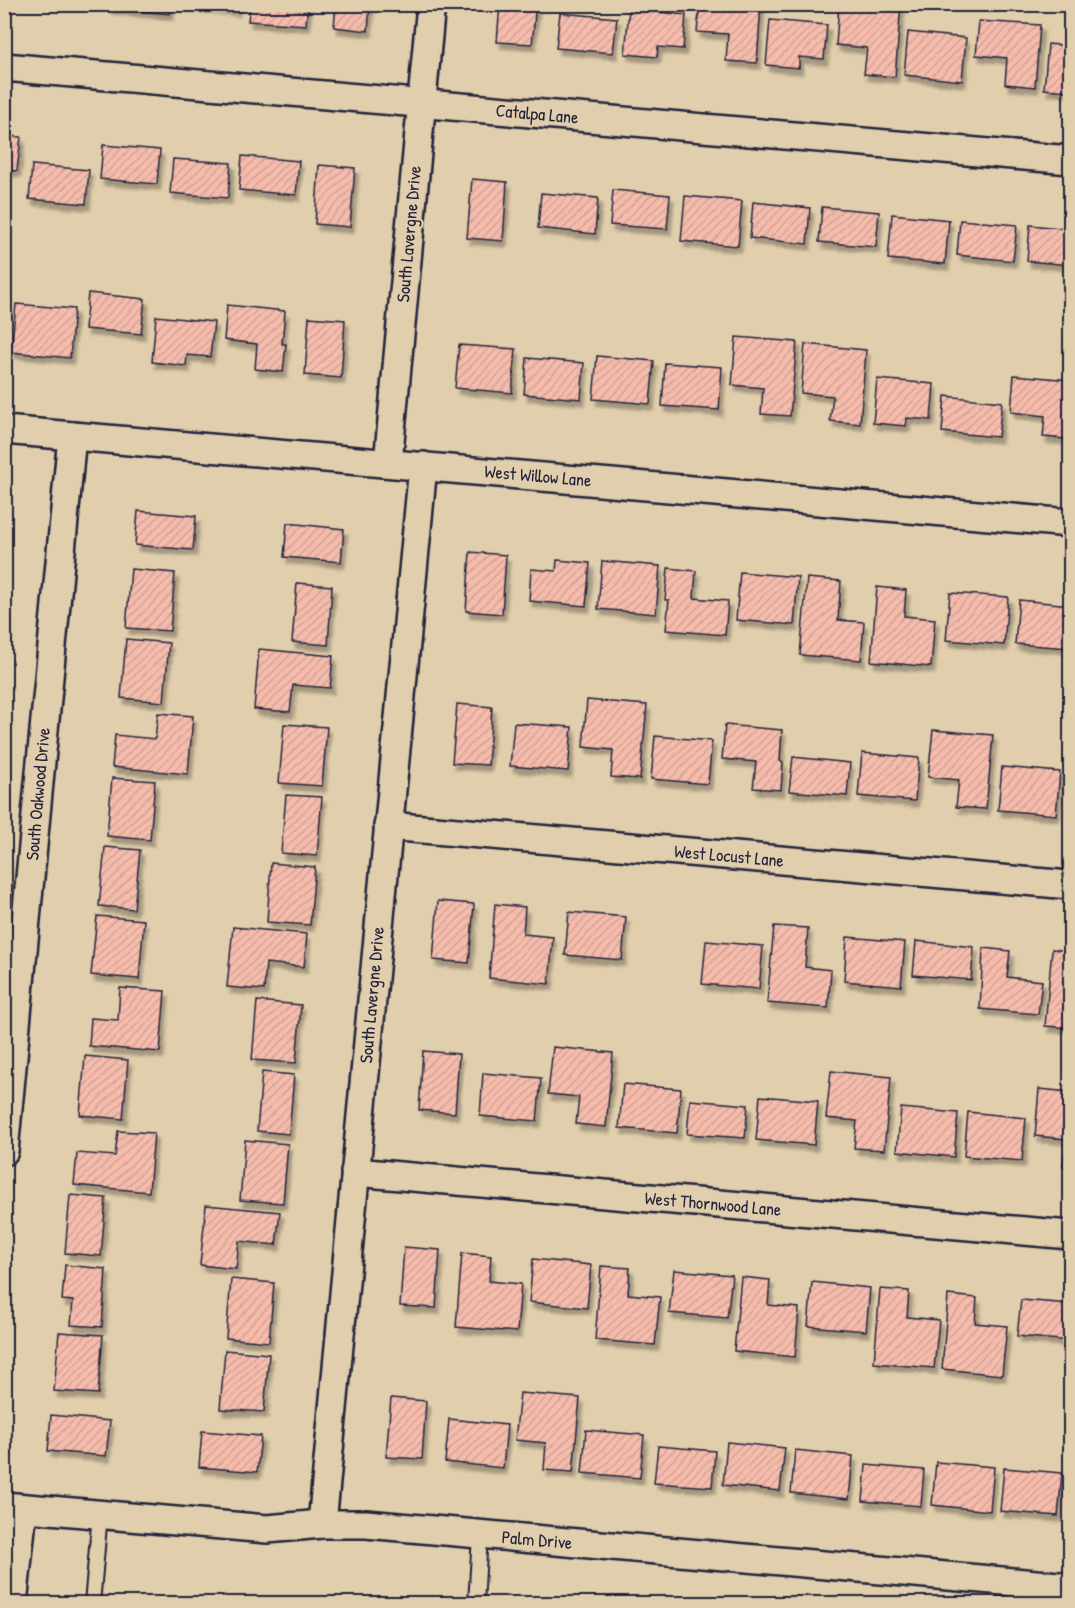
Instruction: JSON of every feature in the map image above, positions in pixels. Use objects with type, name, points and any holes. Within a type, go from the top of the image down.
[{"type":"street","name":"South Lavergne Drive","points":[[388,463],[431,4]]},
{"type":"street","name":"Catalpa Lane","points":[[4,67],[1071,160]]},
{"type":"street","name":"West Willow Lane","points":[[4,430],[1071,523]]},
{"type":"street","name":"South Oakwood Drive","points":[[4,1152],[72,436]]},
{"type":"street","name":"South Lavergne Drive","points":[[322,1524],[423,466]]},
{"type":"street","name":"West Locust Lane","points":[[388,826],[1071,885]]},
{"type":"street","name":"West Thornwood Lane","points":[[355,1173],[1071,1235]]},
{"type":"street","name":"Palm Drive","points":[[14,1508],[267,1529],[322,1524],[366,1524],[1071,1587]]},
{"type":"street","points":[[13,1604],[14,1508]]},
{"type":"lane","points":[[92,1604],[100,1514]]},
{"type":"lane","points":[[476,1604],[480,1535]]},
{"type":"building","points":[[109,4],[171,4],[170,14],[109,8]]},
{"type":"building","points":[[181,4],[237,4],[236,10]]},
{"type":"building","points":[[250,4],[308,4],[306,25],[248,21]]},
{"type":"building","points":[[336,4],[370,4],[368,31],[334,27]]},
{"type":"building","points":[[500,4],[536,4],[532,44],[497,42]]},
{"type":"building","points":[[700,4],[761,4],[757,63],[726,61],[728,34],[697,32]]},
{"type":"building","points":[[839,4],[901,4],[895,77],[864,74],[867,48],[836,45]]},
{"type":"building","points":[[629,9],[686,15],[683,49],[658,47],[657,57],[625,54]]},
{"type":"building","points":[[560,13],[617,18],[613,53],[556,48]]},
{"type":"building","points":[[770,20],[827,25],[824,59],[799,57],[799,68],[766,65]]},
{"type":"building","points":[[979,21],[1040,25],[1035,87],[1005,84],[1007,58],[976,55]]},
{"type":"building","points":[[908,32],[966,38],[962,81],[904,75]]},
{"type":"building","points":[[1048,44],[1070,46],[1070,91],[1044,89]]},
{"type":"building","points":[[4,136],[21,137],[17,171],[4,170]]},
{"type":"building","points":[[103,145],[160,150],[157,184],[100,179]]},
{"type":"building","points":[[242,156],[299,161],[296,195],[239,190]]},
{"type":"building","points":[[173,159],[231,163],[228,198],[170,193]]},
{"type":"building","points":[[32,165],[89,170],[86,204],[29,199]]},
{"type":"building","points":[[319,165],[355,168],[350,227],[315,224]]},
{"type":"building","points":[[472,179],[507,182],[503,241],[467,238]]},
{"type":"building","points":[[613,190],[670,195],[667,229],[610,225]]},
{"type":"building","points":[[541,193],[598,198],[595,234],[538,228]]},
{"type":"building","points":[[685,196],[742,201],[738,246],[681,241]]},
{"type":"building","points":[[753,202],[810,208],[807,244],[750,238]]},
{"type":"building","points":[[822,207],[879,212],[876,247],[819,242]]},
{"type":"building","points":[[892,214],[949,220],[945,264],[888,259]]},
{"type":"building","points":[[960,220],[1017,225],[1013,261],[957,255]]},
{"type":"building","points":[[1030,225],[1070,229],[1070,265],[1027,261]]},
{"type":"building","points":[[88,293],[145,299],[141,334],[85,329]]},
{"type":"building","points":[[16,304],[74,309],[70,358],[11,352]]},
{"type":"building","points":[[227,305],[285,311],[282,344],[286,344],[283,372],[255,369],[257,344],[224,340]]},
{"type":"building","points":[[156,316],[214,322],[210,357],[187,355],[186,366],[152,362]]},
{"type":"building","points":[[309,317],[345,320],[341,378],[305,375]]},
{"type":"building","points":[[736,337],[797,342],[790,416],[761,414],[763,388],[732,385]]},
{"type":"building","points":[[805,344],[866,350],[860,424],[830,421],[833,396],[801,393]]},
{"type":"building","points":[[459,345],[516,349],[512,393],[455,388]]},
{"type":"building","points":[[597,356],[654,361],[650,404],[593,399]]},
{"type":"building","points":[[527,358],[584,363],[581,399],[524,394]]},
{"type":"building","points":[[665,363],[722,367],[719,410],[662,406]]},
{"type":"building","points":[[1014,375],[1070,380],[1067,439],[1043,437],[1045,416],[1011,412]]},
{"type":"building","points":[[877,379],[934,384],[931,420],[907,418],[906,426],[873,423]]},
{"type":"building","points":[[945,396],[1002,402],[998,437],[942,432]]},
{"type":"building","points":[[138,511],[196,516],[193,550],[135,545]]},
{"type":"building","points":[[287,523],[344,529],[341,562],[284,557]]},
{"type":"building","points":[[470,552],[506,555],[502,614],[466,611]]},
{"type":"building","points":[[557,560],[590,563],[586,606],[529,601],[531,569],[556,571]]},
{"type":"building","points":[[602,561],[660,566],[656,614],[598,609]]},
{"type":"building","points":[[668,568],[696,571],[694,598],[728,601],[725,635],[666,630],[669,600],[665,600]]},
{"type":"building","points":[[131,569],[175,573],[170,631],[126,628]]},
{"type":"building","points":[[740,572],[798,577],[794,625],[736,620]]},
{"type":"building","points":[[807,578],[841,581],[838,620],[864,622],[861,660],[800,655]]},
{"type":"building","points":[[297,583],[332,586],[328,645],[292,642]]},
{"type":"building","points":[[877,587],[906,590],[904,616],[935,619],[931,667],[871,661]]},
{"type":"building","points":[[950,593],[1008,597],[1004,645],[946,640]]},
{"type":"building","points":[[1019,600],[1070,605],[1070,648],[1015,644]]},
{"type":"building","points":[[126,639],[169,643],[164,702],[121,698]]},
{"type":"building","points":[[259,649],[333,656],[330,688],[293,685],[290,712],[254,709]]},
{"type":"building","points":[[587,700],[647,705],[640,779],[611,777],[613,750],[583,747]]},
{"type":"building","points":[[457,704],[492,707],[488,765],[452,763]]},
{"type":"building","points":[[158,713],[193,716],[188,774],[112,767],[115,735],[155,739]]},
{"type":"building","points":[[514,723],[572,727],[568,771],[510,766]]},
{"type":"building","points":[[284,724],[327,727],[322,786],[279,783]]},
{"type":"building","points":[[725,725],[782,730],[781,790],[753,788],[756,762],[722,759]]},
{"type":"building","points":[[933,730],[993,735],[986,809],[956,807],[959,780],[928,777]]},
{"type":"building","points":[[655,736],[712,741],[708,784],[651,779]]},
{"type":"building","points":[[862,753],[919,758],[915,801],[858,796]]},
{"type":"building","points":[[793,757],[850,763],[847,796],[789,791]]},
{"type":"building","points":[[1002,767],[1060,772],[1056,815],[998,810]]},
{"type":"building","points":[[112,778],[155,781],[150,840],[107,836]]},
{"type":"building","points":[[286,795],[322,797],[317,856],[281,853]]},
{"type":"building","points":[[105,847],[140,850],[134,909],[99,906]]},
{"type":"building","points":[[271,863],[315,867],[310,925],[267,922]]},
{"type":"building","points":[[438,901],[474,904],[469,963],[433,960]]},
{"type":"building","points":[[495,904],[525,907],[523,934],[553,937],[549,984],[489,978]]},
{"type":"building","points":[[569,912],[626,917],[622,960],[565,955]]},
{"type":"building","points":[[97,916],[144,920],[139,979],[91,975]]},
{"type":"building","points":[[774,926],[808,928],[805,967],[831,970],[828,1008],[767,1003]]},
{"type":"building","points":[[233,927],[307,934],[304,967],[266,963],[264,990],[227,987]]},
{"type":"building","points":[[847,937],[905,942],[901,986],[844,981]]},
{"type":"building","points":[[706,941],[763,946],[759,989],[702,984]]},
{"type":"building","points":[[916,941],[974,947],[971,980],[913,975]]},
{"type":"building","points":[[983,948],[1010,951],[1007,977],[1042,981],[1038,1014],[980,1009]]},
{"type":"building","points":[[1052,949],[1070,951],[1070,1028],[1045,1026]]},
{"type":"building","points":[[120,988],[165,991],[160,1052],[89,1046],[91,1018],[118,1020]]},
{"type":"building","points":[[257,1001],[301,1005],[296,1063],[252,1060]]},
{"type":"building","points":[[553,1047],[613,1053],[606,1127],[576,1124],[579,1097],[548,1094]]},
{"type":"building","points":[[423,1051],[459,1054],[455,1113],[419,1110]]},
{"type":"building","points":[[85,1056],[128,1060],[123,1119],[80,1115]]},
{"type":"building","points":[[831,1071],[891,1077],[884,1150],[854,1148],[857,1121],[826,1118]]},
{"type":"building","points":[[262,1072],[294,1075],[289,1134],[257,1131]]},
{"type":"building","points":[[483,1073],[541,1078],[537,1121],[480,1116]]},
{"type":"building","points":[[623,1084],[681,1089],[677,1133],[619,1128]]},
{"type":"building","points":[[1039,1089],[1070,1092],[1070,1167],[1063,1166],[1066,1139],[1035,1136]]},
{"type":"building","points":[[760,1096],[818,1101],[814,1145],[756,1140]]},
{"type":"building","points":[[690,1100],[748,1105],[745,1138],[687,1134]]},
{"type":"building","points":[[901,1108],[958,1113],[954,1157],[897,1151]]},
{"type":"building","points":[[968,1112],[1026,1118],[1022,1161],[964,1156]]},
{"type":"building","points":[[118,1131],[154,1133],[149,1192],[74,1185],[77,1153],[115,1156]]},
{"type":"building","points":[[245,1140],[288,1144],[283,1203],[240,1200]]},
{"type":"building","points":[[70,1195],[106,1198],[101,1256],[65,1253]]},
{"type":"building","points":[[206,1205],[280,1212],[276,1245],[239,1241],[236,1269],[200,1265]]},
{"type":"building","points":[[404,1247],[440,1250],[436,1308],[400,1306]]},
{"type":"building","points":[[462,1253],[491,1256],[489,1281],[521,1284],[517,1332],[456,1327]]},
{"type":"building","points":[[533,1259],[591,1265],[587,1308],[529,1302]]},
{"type":"building","points":[[65,1265],[106,1269],[102,1327],[71,1325],[73,1301],[62,1300]]},
{"type":"building","points":[[601,1266],[630,1268],[628,1294],[660,1297],[655,1345],[595,1340]]},
{"type":"building","points":[[674,1270],[732,1275],[727,1318],[669,1313]]},
{"type":"building","points":[[741,1277],[770,1280],[768,1305],[799,1308],[795,1357],[734,1351]]},
{"type":"building","points":[[231,1279],[274,1283],[269,1342],[226,1338]]},
{"type":"building","points":[[812,1282],[870,1288],[866,1331],[808,1326]]},
{"type":"building","points":[[880,1289],[909,1291],[907,1317],[939,1320],[934,1368],[874,1363]]},
{"type":"building","points":[[948,1295],[977,1298],[975,1323],[1007,1326],[1002,1375],[942,1369]]},
{"type":"building","points":[[1021,1300],[1070,1304],[1070,1341],[1017,1336]]},
{"type":"building","points":[[59,1332],[103,1335],[98,1394],[54,1391]]},
{"type":"building","points":[[225,1350],[269,1354],[264,1412],[220,1409]]},
{"type":"building","points":[[520,1393],[580,1398],[573,1472],[544,1470],[546,1443],[515,1440]]},
{"type":"building","points":[[391,1398],[426,1401],[422,1459],[386,1457]]},
{"type":"building","points":[[51,1415],[110,1421],[106,1456],[48,1451]]},
{"type":"building","points":[[449,1419],[507,1425],[503,1468],[445,1462]]},
{"type":"building","points":[[586,1430],[644,1435],[640,1478],[582,1473]]},
{"type":"building","points":[[202,1431],[261,1436],[257,1472],[199,1467]]},
{"type":"building","points":[[727,1442],[785,1448],[780,1491],[723,1485]]},
{"type":"building","points":[[658,1446],[715,1451],[712,1487],[654,1483]]},
{"type":"building","points":[[795,1450],[853,1456],[849,1499],[791,1493]]},
{"type":"building","points":[[936,1462],[994,1467],[990,1511],[932,1505]]},
{"type":"building","points":[[866,1465],[924,1470],[921,1506],[863,1501]]},
{"type":"building","points":[[1004,1468],[1062,1473],[1058,1516],[1000,1511]]}]
